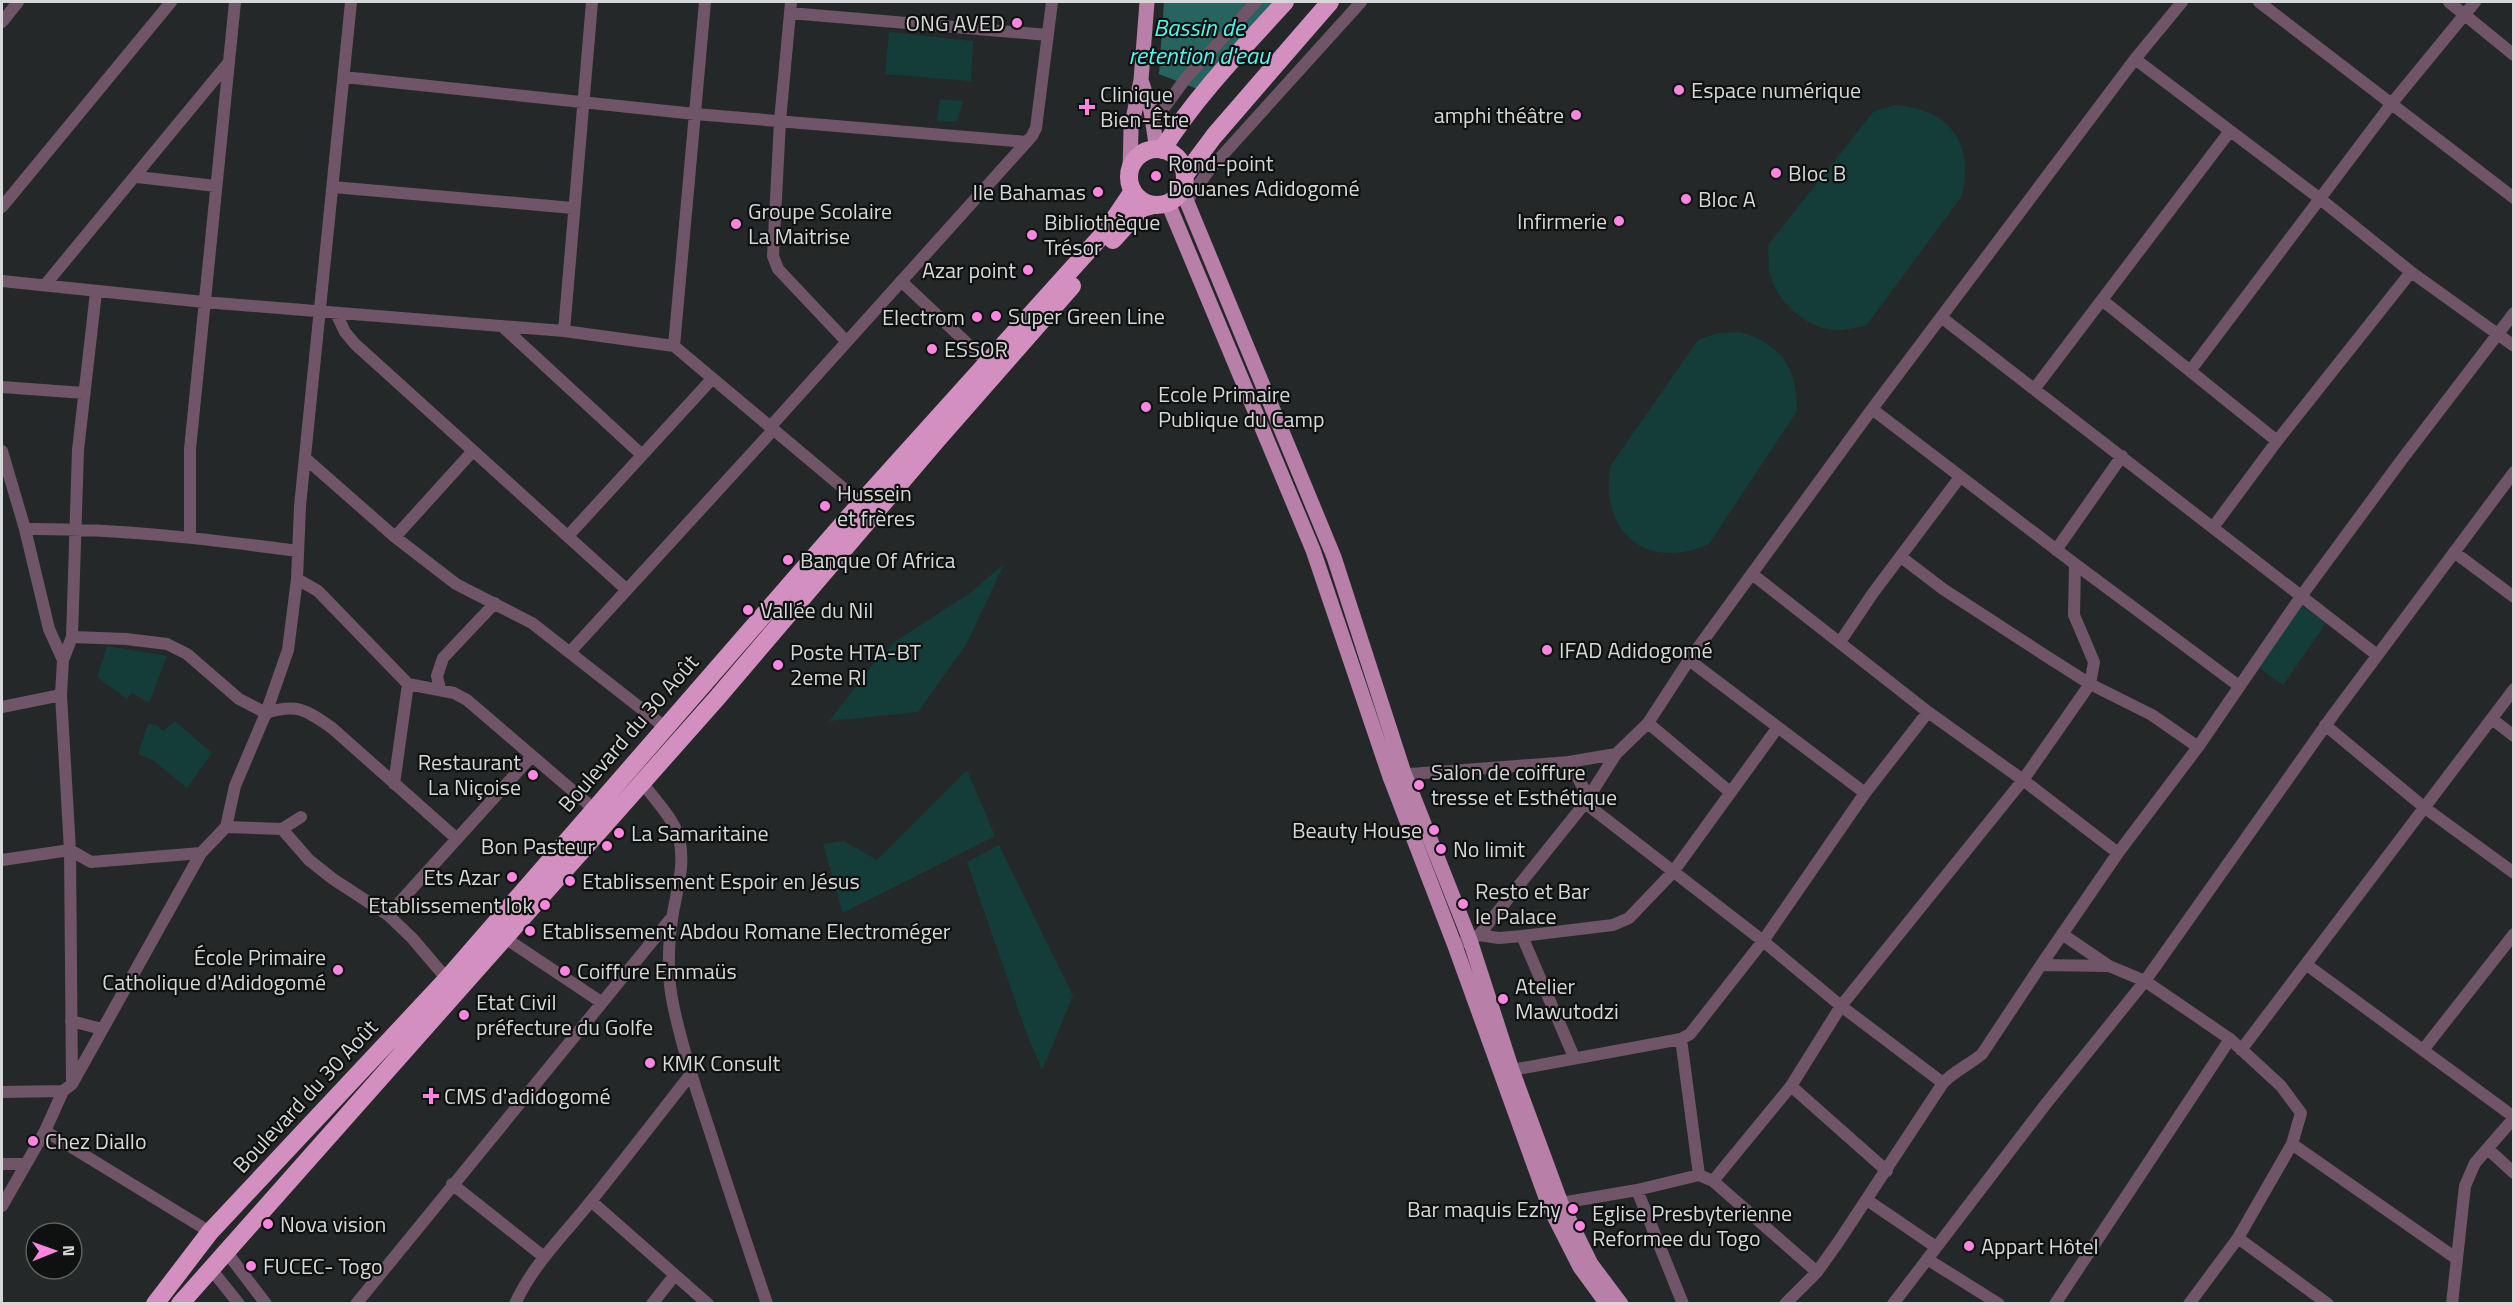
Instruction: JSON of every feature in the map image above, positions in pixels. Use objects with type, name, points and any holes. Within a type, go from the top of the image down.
[{"type":"highway","points":[[1159,150],[1224,69],[1285,2]]},
{"type":"highway","name":"Boulevard du 30 Août","points":[[180,1304],[499,933],[608,821],[717,698],[937,440],[1095,260],[1142,208],[1175,195],[1214,136],[1330,2]]},
{"type":"highway","points":[[1159,150],[1177,159],[1175,195],[1141,200],[1131,182],[1138,158],[1144,153],[1159,150]]},
{"type":"highway","name":"Boulevard du 30 Août","points":[[155,1304],[210,1232],[447,980],[499,933],[594,808],[861,503],[1106,231],[1131,182]]},
{"type":"highway","points":[[702,685],[717,698]]},
{"type":"highway","points":[[594,808],[608,821]]},
{"type":"highway","points":[[210,1232],[225,1250]]},
{"type":"highway","points":[[195,1251],[211,1269]]},
{"type":"main road","points":[[1131,182],[1131,129],[1141,80],[1148,2]]},
{"type":"main road","points":[[1141,80],[1159,150]]},
{"type":"main road","points":[[1175,195],[1397,775],[1455,946],[1549,1206],[1580,1267],[1607,1304]]},
{"type":"main road","points":[[1397,775],[1475,938],[1512,1070],[1561,1203],[1591,1264],[1621,1304]]},
{"type":"street","points":[[2,22],[18,2]]},
{"type":"street","points":[[2,207],[171,2]]},
{"type":"street","points":[[190,536],[190,449],[235,2]]},
{"type":"street","points":[[2,1206],[67,1087],[201,853],[226,827],[235,786],[266,713],[288,650],[297,579],[305,458],[351,2]]},
{"type":"street","points":[[564,332],[592,2]]},
{"type":"street","points":[[674,346],[705,2]]},
{"type":"street","points":[[570,652],[773,427],[846,341],[1027,142],[1036,128],[1052,2]]},
{"type":"street","points":[[1153,123],[1186,78],[1256,2]]},
{"type":"street","points":[[1175,195],[1210,169],[1361,2]]},
{"type":"street","points":[[1475,938],[1585,803],[1616,754],[1648,723],[1689,660],[1872,409],[2135,59],[2182,2]]},
{"type":"street","points":[[2259,2],[2514,198]]},
{"type":"street","points":[[2449,2],[2514,55]]},
{"type":"street","points":[[2190,371],[2392,103],[2475,2]]},
{"type":"street","points":[[846,341],[774,263],[772,256],[780,121],[791,7],[1048,35]]},
{"type":"street","points":[[2135,59],[2319,198],[2410,272],[2514,346]]},
{"type":"street","points":[[45,285],[137,177],[229,62]]},
{"type":"street","points":[[344,77],[695,114],[1027,142]]},
{"type":"street","points":[[2035,388],[2230,131]]},
{"type":"street","points":[[137,177],[216,186]]},
{"type":"street","points":[[333,187],[573,208]]},
{"type":"street","points":[[2214,526],[2277,441],[2410,272]]},
{"type":"street","points":[[2,280],[204,302],[564,332],[674,346],[711,380],[773,427],[861,503]]},
{"type":"street","points":[[901,281],[987,362]]},
{"type":"street","points":[[67,1087],[71,1021],[70,850],[61,695],[63,660],[72,638],[78,450],[96,292]]},
{"type":"street","points":[[2102,300],[2277,441]]},
{"type":"street","points":[[336,313],[345,332],[355,345],[627,590]]},
{"type":"street","points":[[1785,1304],[1817,1272],[1887,1171],[1943,1083],[1950,1075],[1982,1054],[2118,853],[2198,747],[2302,595],[2514,313]]},
{"type":"street","points":[[1941,317],[2378,655]]},
{"type":"street","points":[[502,326],[642,455]]},
{"type":"street","points":[[568,536],[711,380]]},
{"type":"street","points":[[2,387],[84,393]]},
{"type":"street","points":[[1872,409],[2239,686]]},
{"type":"street","points":[[395,537],[472,452]]},
{"type":"street","points":[[2,453],[25,530],[49,629],[63,660]]},
{"type":"street","points":[[2056,550],[2122,456]]},
{"type":"street","points":[[305,458],[395,537],[456,584],[532,623],[666,728]]},
{"type":"street","points":[[1893,1304],[2045,1106],[2145,981],[2325,725],[2514,472]]},
{"type":"street","points":[[1840,642],[1960,477]]},
{"type":"street","points":[[25,530],[76,529],[190,536],[298,551]]},
{"type":"street","points":[[2454,552],[2514,597]]},
{"type":"street","points":[[1901,557],[1943,589],[2091,684],[2152,715],[2198,747]]},
{"type":"street","points":[[1713,1181],[1791,1086],[1841,1006],[2023,780],[2091,684],[2094,662],[2074,615],[2075,564]]},
{"type":"street","points":[[1752,574],[1928,712],[2023,780],[2118,853]]},
{"type":"street","points":[[297,579],[318,591],[408,684],[441,689],[467,700],[531,757],[594,808]]},
{"type":"street","points":[[441,689],[437,676],[443,658],[495,603]]},
{"type":"street","points":[[72,638],[126,639],[167,644],[187,654],[239,699],[266,713],[286,706],[311,713],[332,728],[456,838]]},
{"type":"street","points":[[1689,660],[1865,793]]},
{"type":"street","points":[[394,784],[408,684]]},
{"type":"street","points":[[2241,1050],[2514,689]]},
{"type":"street","points":[[2,707],[61,695]]},
{"type":"street","points":[[1512,1070],[1574,1056],[1681,1039],[1690,1034],[1763,940],[1865,793],[1928,712]]},
{"type":"street","points":[[2492,718],[2514,736]]},
{"type":"street","points":[[1648,723],[1730,792]]},
{"type":"street","points":[[2325,725],[2425,808],[2514,873]]},
{"type":"street","points":[[1455,946],[1475,938],[1522,936],[1621,923],[1629,918],[1672,872],[1778,727]]},
{"type":"street","points":[[1397,775],[1569,762],[1616,754]]},
{"type":"street","points":[[388,915],[531,757]]},
{"type":"street","points":[[1569,762],[1584,789],[1585,803],[1763,940],[1841,1006],[1943,1083]]},
{"type":"street","points":[[641,782],[672,821],[679,838],[680,882],[672,917],[668,956],[669,981],[691,1074],[767,1304]]},
{"type":"street","points":[[226,827],[282,829],[301,817]]},
{"type":"street","points":[[282,829],[309,860],[333,879],[388,915],[412,938],[447,980]]},
{"type":"street","points":[[2,860],[70,850],[91,862],[201,853]]},
{"type":"street","points":[[360,1302],[452,1184],[672,917]]},
{"type":"street","points":[[499,933],[601,1002]]},
{"type":"street","points":[[2062,934],[2109,966],[2145,981],[2230,1039],[2281,1086],[2301,1113],[2292,1144],[2238,1238],[2192,1303]]},
{"type":"street","points":[[2423,1050],[2514,934]]},
{"type":"street","points":[[1522,936],[1574,1056]]},
{"type":"street","points":[[2041,965],[2109,966]]},
{"type":"street","points":[[2307,965],[2514,1118],[2489,1150],[2475,1163],[2465,1186],[2452,1304]]},
{"type":"street","points":[[71,1021],[102,1029]]},
{"type":"street","points":[[1681,1039],[1699,1175]]},
{"type":"street","points":[[2055,1304],[2230,1039]]},
{"type":"street","points":[[515,1304],[544,1257],[691,1074]]},
{"type":"street","points":[[1791,1086],[1887,1171]]},
{"type":"street","points":[[2,1092],[67,1087]]},
{"type":"street","points":[[45,1131],[210,1232]]},
{"type":"street","points":[[2292,1144],[2457,1259]]},
{"type":"street","points":[[2489,1150],[2514,1173]]},
{"type":"street","points":[[2,1164],[26,1164]]},
{"type":"street","points":[[1561,1203],[1637,1190],[1699,1175],[1713,1181],[1817,1272]]},
{"type":"street","points":[[452,1184],[544,1257]]},
{"type":"street","points":[[1637,1190],[1683,1304]]},
{"type":"street","points":[[1867,1200],[1936,1247]]},
{"type":"street","points":[[591,1201],[708,1304]]},
{"type":"street","points":[[2238,1238],[2328,1304]]},
{"type":"street","points":[[225,1250],[266,1304]]},
{"type":"street","points":[[1927,1259],[1999,1304]]},
{"type":"street","points":[[211,1269],[239,1304]]},
{"type":"street","points":[[652,1304],[674,1276]]},
{"type":"shaded area","points":[[889,32],[973,41],[971,81],[885,74]]},
{"type":"shaded area","points":[[940,99],[963,101],[957,121],[937,122]]},
{"type":"shaded area","points":[[1896,105],[1915,108],[1931,114],[1954,132],[1961,145],[1964,160],[1965,177],[1962,196],[1866,326],[1843,330],[1818,326],[1795,313],[1778,293],[1769,269],[1768,245],[1874,111]]},
{"type":"shaded area","points":[[1740,332],[1767,344],[1784,360],[1794,382],[1797,411],[1709,544],[1686,551],[1666,553],[1647,549],[1632,540],[1620,527],[1612,510],[1609,489],[1611,465],[1698,340],[1718,333]]},
{"type":"shaded area","points":[[1004,564],[967,643],[918,712],[829,721],[875,662],[896,641],[970,593]]},
{"type":"shaded area","points":[[2299,604],[2326,623],[2283,685],[2256,666]]},
{"type":"shaded area","points":[[107,646],[167,656],[149,703],[132,693],[127,699],[97,677]]},
{"type":"shaded area","points":[[175,721],[212,753],[187,788],[154,761],[138,754],[148,724],[158,726],[163,731]]},
{"type":"shaded area","points":[[967,770],[995,836],[843,913],[823,844],[844,841],[877,860]]},
{"type":"shaded area","points":[[999,845],[1073,996],[1042,1070],[1026,1032],[967,862]]},
{"type":"water","name":"Bassin de retention d'eau","points":[[1164,2],[1281,2],[1205,92],[1159,74]]},
{"type":"place","name":"ONG AVED","points":[[1017,23]]},
{"type":"place","name":"Espace numérique","points":[[1679,90]]},
{"type":"place","name":"Clinique Bien-Être","points":[[1087,107]]},
{"type":"place","name":"amphi théâtre","points":[[1576,115]]},
{"type":"place","name":"Bloc B","points":[[1776,173]]},
{"type":"place","name":"Rond-point Douanes Adidogomé","points":[[1156,176]]},
{"type":"place","name":"Ile Bahamas","points":[[1098,192]]},
{"type":"place","name":"Bloc A","points":[[1686,199]]},
{"type":"place","name":"Infirmerie","points":[[1619,221]]},
{"type":"place","name":"Groupe Scolaire La Maitrise","points":[[736,224]]},
{"type":"place","name":"Bibliothèque Trésor","points":[[1032,235]]},
{"type":"place","name":"Azar point","points":[[1028,270]]},
{"type":"place","name":"Super Green Line","points":[[996,316]]},
{"type":"place","name":"Electrom","points":[[977,317]]},
{"type":"place","name":"ESSOR","points":[[932,349]]},
{"type":"place","name":"Ecole Primaire Publique du Camp","points":[[1146,407]]},
{"type":"place","name":"Hussein et frères","points":[[825,506]]},
{"type":"place","name":"Banque Of Africa","points":[[788,560]]},
{"type":"place","name":"Vallée du Nil","points":[[748,610]]},
{"type":"place","name":"IFAD Adidogomé","points":[[1547,650]]},
{"type":"place","name":"Poste HTA-BT 2eme RI","points":[[778,665]]},
{"type":"place","name":"Restaurant La Niçoise","points":[[533,775]]},
{"type":"place","name":"Salon de coiffure tresse et Esthétique","points":[[1419,785]]},
{"type":"place","name":"Beauty House","points":[[1434,830]]},
{"type":"place","name":"La Samaritaine","points":[[619,833]]},
{"type":"place","name":"Bon Pasteur","points":[[607,846]]},
{"type":"place","name":"No limit","points":[[1441,849]]},
{"type":"place","name":"Ets Azar","points":[[512,877]]},
{"type":"place","name":"Etablissement Espoir en Jésus","points":[[570,881]]},
{"type":"place","name":"Resto et Bar le Palace","points":[[1463,904]]},
{"type":"place","name":"Etablissement lok","points":[[545,905]]},
{"type":"place","name":"Etablissement Abdou Romane Electroméger","points":[[530,931]]},
{"type":"place","name":"École Primaire Catholique d'Adidogomé","points":[[338,970]]},
{"type":"place","name":"Coiffure Emmaüs","points":[[565,971]]},
{"type":"place","name":"Atelier Mawutodzi","points":[[1503,999]]},
{"type":"place","name":"Etat Civil préfecture du Golfe","points":[[464,1015]]},
{"type":"place","name":"KMK Consult","points":[[650,1063]]},
{"type":"place","name":"CMS d'adidogomé","points":[[431,1096]]},
{"type":"place","name":"Chez Diallo","points":[[33,1141]]},
{"type":"place","name":"Bar maquis Ezhy","points":[[1573,1209]]},
{"type":"place","name":"Nova vision","points":[[268,1224]]},
{"type":"place","name":"Eglise Presbyterienne Reformee du Togo","points":[[1580,1226]]},
{"type":"place","name":"Appart Hôtel","points":[[1969,1246]]},
{"type":"place","name":"FUCEC- Togo","points":[[251,1266]]}]
